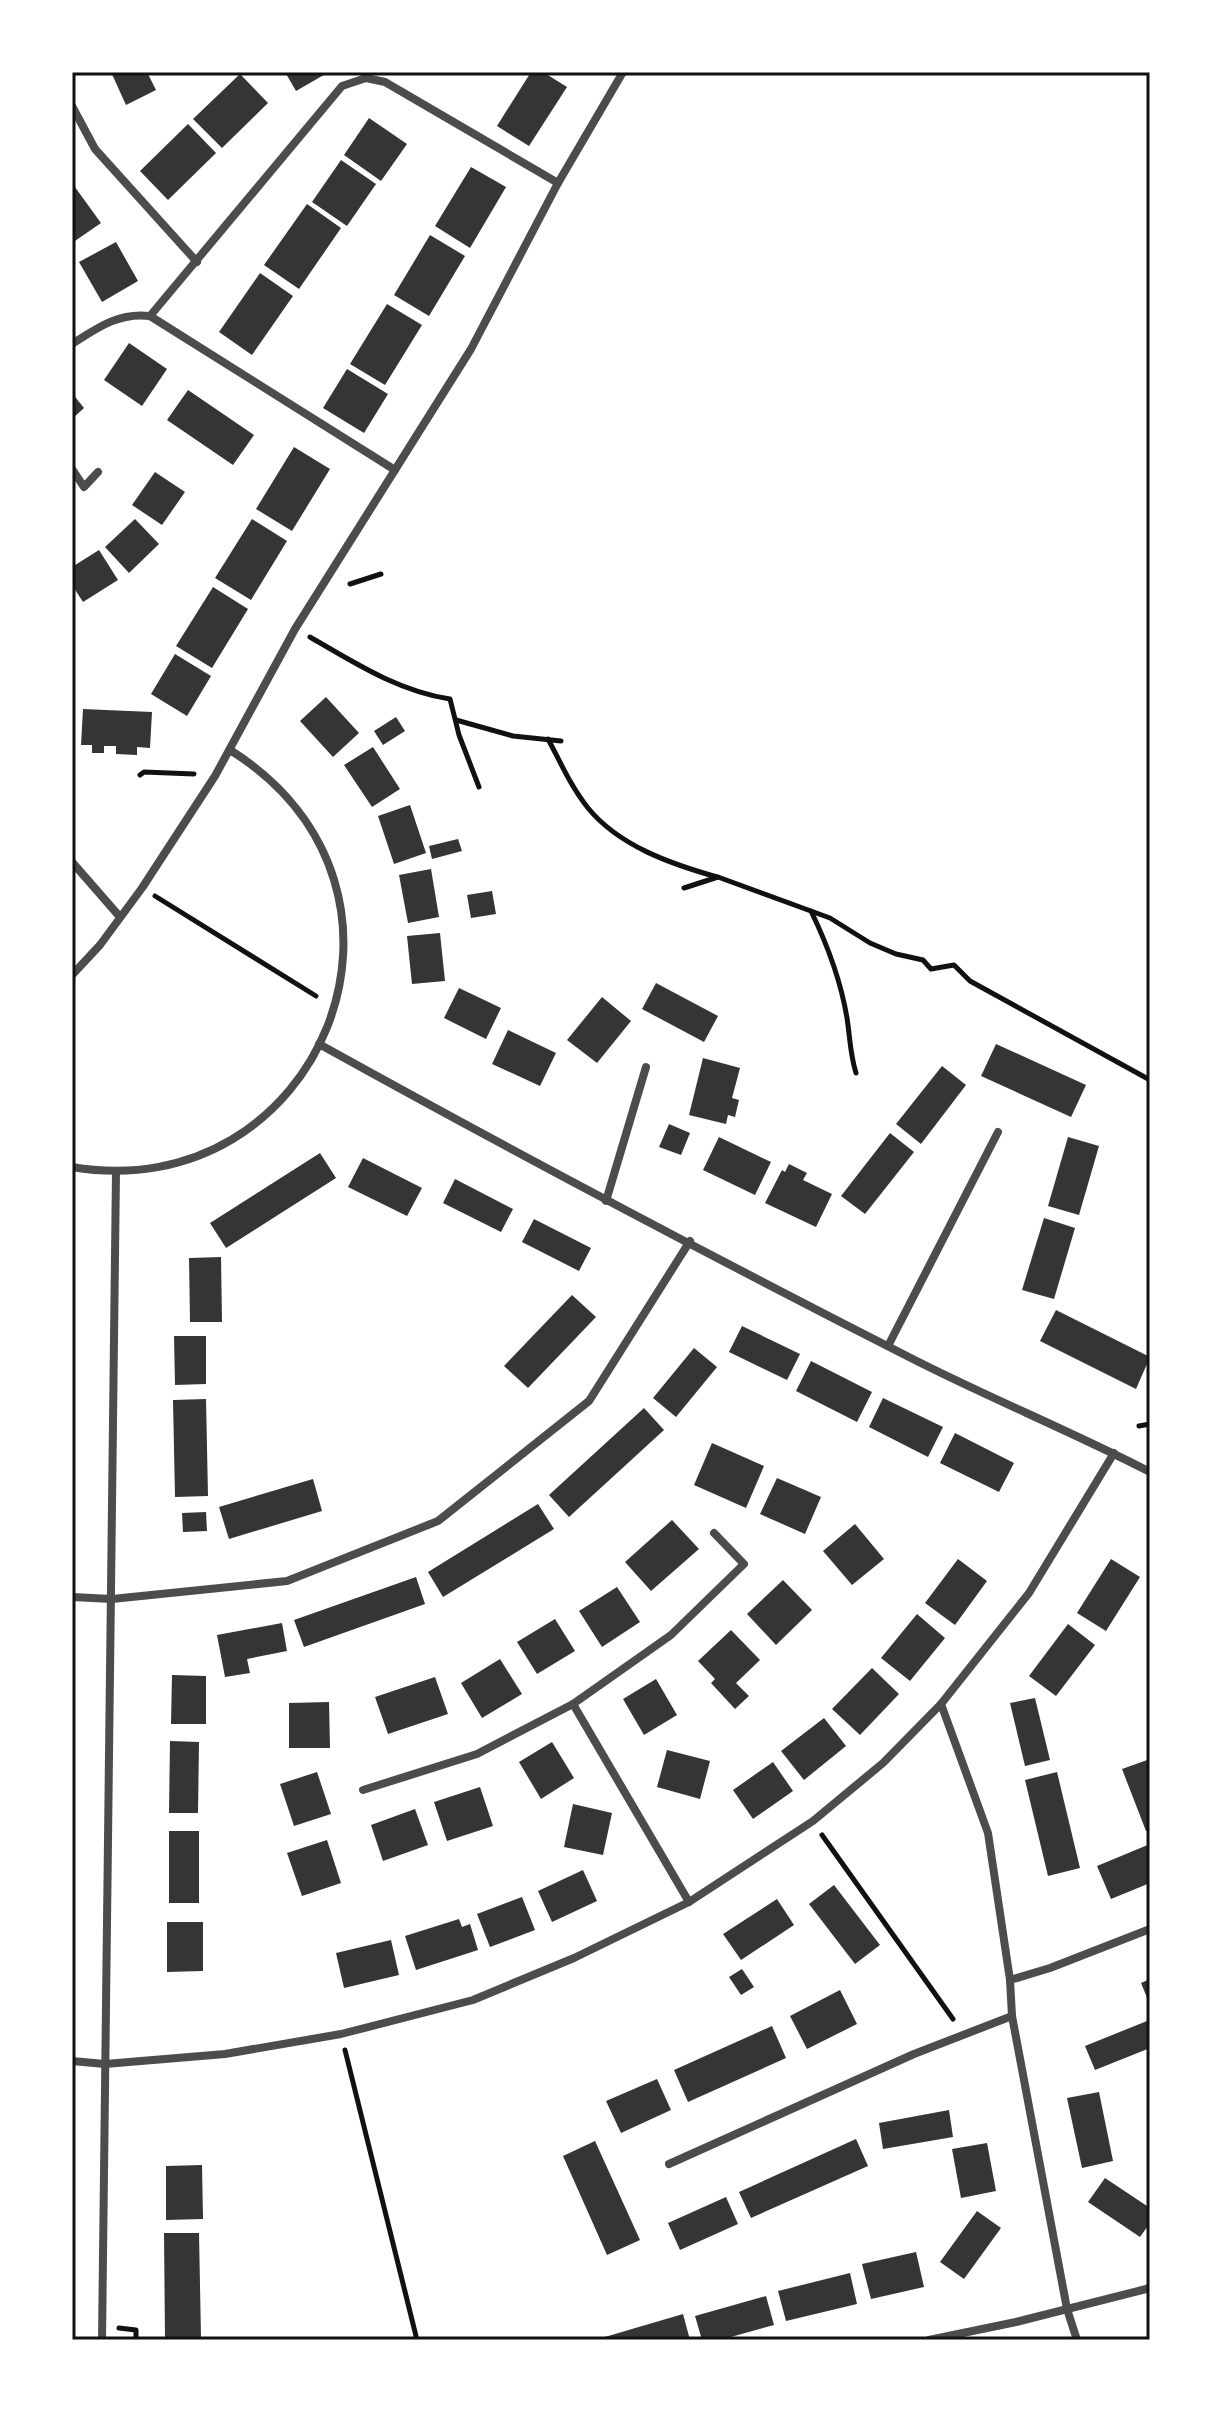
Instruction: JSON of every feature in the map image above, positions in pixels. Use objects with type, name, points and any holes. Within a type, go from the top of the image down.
[{"type":"street","points":[[72,975],[100,945],[142,888],[215,776],[295,629],[471,349],[558,183],[623,72]]},
{"type":"street","points":[[150,316],[342,86],[365,75],[385,82],[558,183]]},
{"type":"street","points":[[72,106],[75,118],[95,149],[197,262]]},
{"type":"street","points":[[72,344],[122,317],[135,314],[150,316],[395,470]]},
{"type":"street","points":[[72,469],[84,487],[98,472]]},
{"type":"street","points":[[72,1167],[116,1172],[163,1166],[228,1141],[283,1097],[298,1079],[319,1044],[334,1007],[342,971],[344,924],[341,901],[326,855],[315,834],[286,795],[230,750]]},
{"type":"street","points":[[72,862],[120,917]]},
{"type":"street","points":[[319,1044],[606,1201],[690,1241],[888,1346],[1150,1472]]},
{"type":"street","points":[[606,1201],[646,1067]]},
{"type":"street","points":[[888,1346],[998,1132]]},
{"type":"street","points":[[102,2340],[116,1172]]},
{"type":"street","points":[[72,1597],[112,1599],[287,1581],[438,1521],[589,1401],[690,1241]]},
{"type":"street","points":[[72,2061],[105,2064],[225,2054],[341,2034],[473,2000],[574,1958],[689,1902],[813,1821],[883,1763],[941,1704],[1029,1593],[1114,1453]]},
{"type":"street","points":[[363,1790],[477,1754],[573,1704],[671,1635],[744,1564],[714,1533]]},
{"type":"street","points":[[573,1704],[689,1902]]},
{"type":"street","points":[[941,1704],[988,1833],[1010,1980],[1012,2016],[1067,2309],[1077,2340]]},
{"type":"street","points":[[1010,1980],[1050,1968],[1150,1929]]},
{"type":"street","points":[[669,2164],[963,2033],[1012,2016]]},
{"type":"street","points":[[929,2340],[1150,2288]]},
{"type":"path","points":[[350,584],[381,574]]},
{"type":"path","points":[[295,629],[381,678],[428,696],[450,699],[479,787]]},
{"type":"path","points":[[455,720],[513,736],[561,741]]},
{"type":"path","points":[[548,739],[570,783],[589,809],[608,829],[635,845],[681,866],[830,918],[870,943],[896,954],[923,960],[931,969],[954,965],[970,981],[1150,1080]]},
{"type":"path","points":[[140,775],[144,772],[215,776]]},
{"type":"path","points":[[684,888],[718,877]]},
{"type":"path","points":[[142,888],[334,1007]]},
{"type":"path","points":[[811,911],[823,936],[836,978],[847,1018],[850,1054],[856,1073]]},
{"type":"path","points":[[1139,1426],[1150,1424]]},
{"type":"path","points":[[813,1821],[963,2033]]},
{"type":"path","points":[[341,2034],[417,2340]]},
{"type":"building","points":[[111,72],[147,72],[156,90],[126,105]]},
{"type":"building","points":[[285,72],[329,72],[296,91]]},
{"type":"building","points":[[531,72],[543,72],[567,87],[529,146],[497,126]]},
{"type":"building","points":[[240,74],[268,103],[222,148],[193,119]]},
{"type":"building","points":[[369,118],[407,144],[381,181],[344,155]]},
{"type":"building","points":[[188,124],[216,153],[168,200],[140,171]]},
{"type":"building","points":[[341,160],[376,184],[347,226],[312,202]]},
{"type":"building","points":[[471,167],[506,187],[470,248],[435,226]]},
{"type":"building","points":[[72,183],[101,223],[72,243]]},
{"type":"building","points":[[307,204],[341,228],[299,289],[264,265]]},
{"type":"building","points":[[430,235],[465,256],[429,316],[394,295]]},
{"type":"building","points":[[116,242],[138,281],[102,302],[79,262]]},
{"type":"building","points":[[260,273],[293,296],[252,355],[219,332]]},
{"type":"building","points":[[387,304],[422,325],[385,385],[350,364]]},
{"type":"building","points":[[129,343],[167,369],[142,406],[104,380]]},
{"type":"building","points":[[347,369],[388,394],[364,433],[323,408]]},
{"type":"building","points":[[188,390],[254,435],[233,465],[167,420]]},
{"type":"building","points":[[72,393],[84,408],[72,419]]},
{"type":"building","points":[[294,447],[330,469],[292,531],[256,509]]},
{"type":"building","points":[[155,472],[185,492],[162,525],[132,505]]},
{"type":"building","points":[[135,519],[159,544],[129,573],[105,547]]},
{"type":"building","points":[[252,519],[287,541],[251,600],[215,578]]},
{"type":"building","points":[[99,550],[118,580],[83,602],[72,585],[72,567]]},
{"type":"building","points":[[213,587],[248,609],[212,668],[176,646]]},
{"type":"building","points":[[175,654],[211,676],[187,716],[151,694]]},
{"type":"building","points":[[326,697],[359,733],[333,757],[300,721]]},
{"type":"building","points":[[83,709],[152,712],[150,748],[137,747],[137,755],[116,754],[116,746],[104,746],[104,753],[92,753],[92,745],[81,745]]},
{"type":"building","points":[[396,717],[405,731],[383,745],[374,731]]},
{"type":"building","points":[[373,747],[400,789],[372,807],[344,765]]},
{"type":"building","points":[[410,805],[426,853],[394,864],[378,816]]},
{"type":"building","points":[[458,839],[462,851],[432,859],[429,846]]},
{"type":"building","points":[[431,869],[439,917],[408,923],[399,875]]},
{"type":"building","points":[[492,891],[496,914],[471,918],[467,895]]},
{"type":"building","points":[[440,933],[445,981],[412,984],[407,936]]},
{"type":"building","points":[[656,983],[718,1016],[704,1042],[642,1009]]},
{"type":"building","points":[[459,988],[501,1008],[486,1039],[444,1018]]},
{"type":"building","points":[[602,997],[631,1021],[597,1063],[567,1040]]},
{"type":"building","points":[[508,1030],[556,1053],[540,1086],[492,1064]]},
{"type":"building","points":[[996,1044],[1086,1085],[1071,1117],[981,1076]]},
{"type":"building","points":[[703,1058],[740,1068],[732,1098],[739,1100],[735,1117],[728,1115],[726,1124],[689,1115]]},
{"type":"building","points":[[942,1066],[966,1085],[921,1144],[896,1124]]},
{"type":"building","points":[[669,1124],[690,1133],[681,1155],[659,1147]]},
{"type":"building","points":[[890,1133],[914,1152],[865,1214],[841,1196]]},
{"type":"building","points":[[719,1137],[771,1162],[755,1195],[703,1170]]},
{"type":"building","points":[[1068,1137],[1099,1146],[1079,1215],[1048,1206]]},
{"type":"building","points":[[320,1153],[336,1178],[226,1248],[210,1223]]},
{"type":"building","points":[[363,1158],[422,1188],[407,1216],[348,1187]]},
{"type":"building","points":[[789,1164],[807,1173],[803,1180],[832,1194],[816,1227],[765,1203],[782,1170],[785,1172]]},
{"type":"building","points":[[455,1179],[513,1209],[501,1232],[443,1203]]},
{"type":"building","points":[[1044,1218],[1075,1228],[1054,1299],[1022,1290]]},
{"type":"building","points":[[534,1219],[591,1248],[579,1271],[522,1242]]},
{"type":"building","points":[[221,1257],[222,1322],[190,1322],[189,1258]]},
{"type":"building","points":[[572,1295],[596,1317],[528,1388],[504,1366]]},
{"type":"building","points":[[1056,1310],[1150,1357],[1136,1389],[1040,1341]]},
{"type":"building","points":[[742,1326],[800,1354],[787,1380],[729,1352]]},
{"type":"building","points":[[174,1336],[206,1336],[206,1384],[175,1385]]},
{"type":"building","points":[[694,1348],[717,1367],[676,1417],[653,1398]]},
{"type":"building","points":[[811,1361],[872,1392],[857,1422],[796,1391]]},
{"type":"building","points":[[883,1398],[943,1427],[928,1457],[869,1427]]},
{"type":"building","points":[[206,1399],[208,1496],[175,1497],[173,1400]]},
{"type":"building","points":[[644,1408],[664,1430],[569,1517],[549,1495]]},
{"type":"building","points":[[955,1433],[1014,1463],[999,1492],[940,1463]]},
{"type":"building","points":[[712,1443],[764,1466],[746,1508],[694,1485]]},
{"type":"building","points":[[777,1478],[821,1497],[805,1534],[760,1514]]},
{"type":"building","points":[[313,1479],[322,1511],[229,1539],[219,1507]]},
{"type":"building","points":[[538,1504],[554,1529],[443,1597],[428,1572]]},
{"type":"building","points":[[206,1512],[207,1531],[183,1532],[182,1513]]},
{"type":"building","points":[[672,1520],[699,1549],[651,1591],[625,1562]]},
{"type":"building","points":[[855,1524],[884,1559],[852,1585],[823,1551]]},
{"type":"building","points":[[958,1559],[987,1581],[955,1625],[925,1603]]},
{"type":"building","points":[[1111,1559],[1140,1577],[1106,1631],[1077,1613]]},
{"type":"building","points":[[416,1577],[425,1604],[304,1647],[294,1620]]},
{"type":"building","points":[[783,1580],[812,1610],[776,1645],[747,1614]]},
{"type":"building","points":[[617,1587],[640,1622],[602,1647],[579,1611]]},
{"type":"building","points":[[917,1614],[945,1638],[910,1681],[881,1658]]},
{"type":"building","points":[[555,1619],[575,1651],[537,1674],[517,1642]]},
{"type":"building","points":[[282,1623],[287,1651],[247,1659],[250,1673],[225,1677],[217,1635]]},
{"type":"building","points":[[1068,1624],[1095,1645],[1056,1696],[1029,1676]]},
{"type":"building","points":[[731,1630],[760,1660],[736,1683],[749,1696],[735,1709],[711,1683],[715,1679],[698,1661]]},
{"type":"building","points":[[500,1659],[522,1694],[482,1718],[461,1683]]},
{"type":"building","points":[[872,1668],[899,1694],[860,1735],[832,1709]]},
{"type":"building","points":[[172,1675],[206,1676],[206,1724],[171,1724]]},
{"type":"building","points":[[435,1677],[448,1714],[388,1734],[375,1697]]},
{"type":"building","points":[[656,1679],[677,1715],[644,1735],[623,1699]]},
{"type":"building","points":[[1035,1698],[1050,1760],[1025,1766],[1010,1703]]},
{"type":"building","points":[[329,1702],[330,1748],[289,1748],[289,1703]]},
{"type":"building","points":[[824,1718],[846,1746],[804,1780],[781,1751]]},
{"type":"building","points":[[170,1741],[199,1742],[198,1813],[169,1813]]},
{"type":"building","points":[[552,1742],[574,1778],[541,1799],[519,1762]]},
{"type":"building","points":[[667,1750],[710,1761],[700,1799],[657,1787]]},
{"type":"building","points":[[1150,1759],[1150,1830],[1146,1831],[1122,1769]]},
{"type":"building","points":[[773,1762],[793,1791],[753,1819],[733,1790]]},
{"type":"building","points":[[317,1772],[331,1814],[294,1826],[280,1784]]},
{"type":"building","points":[[1057,1772],[1080,1868],[1048,1876],[1025,1780]]},
{"type":"building","points":[[480,1787],[493,1826],[447,1841],[434,1802]]},
{"type":"building","points":[[573,1804],[612,1813],[603,1855],[564,1847]]},
{"type":"building","points":[[415,1809],[428,1845],[383,1861],[371,1825]]},
{"type":"building","points":[[169,1831],[199,1831],[199,1903],[169,1903]]},
{"type":"building","points":[[327,1840],[341,1883],[302,1896],[287,1853]]},
{"type":"building","points":[[1150,1844],[1150,1883],[1111,1899],[1097,1866]]},
{"type":"building","points":[[583,1870],[597,1901],[552,1922],[538,1891]]},
{"type":"building","points":[[834,1885],[880,1945],[855,1964],[809,1904]]},
{"type":"building","points":[[522,1897],[535,1930],[490,1947],[477,1914]]},
{"type":"building","points":[[777,1899],[794,1925],[741,1960],[723,1934]]},
{"type":"building","points":[[459,1919],[462,1927],[470,1924],[478,1950],[416,1970],[405,1936]]},
{"type":"building","points":[[167,1922],[203,1922],[203,1971],[167,1972]]},
{"type":"building","points":[[391,1940],[399,1975],[344,1988],[336,1953]]},
{"type":"building","points":[[742,1969],[754,1987],[741,1995],[729,1977]]},
{"type":"building","points":[[1150,1979],[1150,2005],[1141,1983]]},
{"type":"building","points":[[840,1990],[857,2024],[807,2049],[790,2016]]},
{"type":"building","points":[[1147,2021],[1150,2048],[1095,2070],[1085,2046]]},
{"type":"building","points":[[772,2026],[786,2058],[688,2102],[674,2070]]},
{"type":"building","points":[[657,2079],[671,2110],[621,2133],[606,2101]]},
{"type":"building","points":[[1099,2092],[1113,2161],[1082,2168],[1067,2098]]},
{"type":"building","points":[[949,2110],[953,2137],[883,2149],[879,2123]]},
{"type":"building","points":[[856,2139],[868,2166],[751,2218],[739,2192]]},
{"type":"building","points":[[595,2141],[640,2240],[607,2255],[563,2156]]},
{"type":"building","points":[[987,2143],[996,2191],[961,2198],[952,2149]]},
{"type":"building","points":[[202,2165],[203,2219],[166,2220],[166,2166]]},
{"type":"building","points":[[1105,2178],[1150,2208],[1150,2223],[1140,2237],[1088,2202]]},
{"type":"building","points":[[726,2197],[738,2224],[680,2250],[668,2223]]},
{"type":"building","points":[[977,2211],[1001,2228],[964,2279],[940,2262]]},
{"type":"building","points":[[164,2233],[199,2233],[201,2338],[165,2339]]},
{"type":"building","points":[[916,2252],[924,2287],[871,2299],[862,2264]]},
{"type":"building","points":[[850,2273],[857,2304],[786,2321],[778,2291]]},
{"type":"building","points":[[766,2296],[774,2325],[720,2340],[702,2340],[695,2316]]},
{"type":"building","points":[[683,2314],[690,2340],[598,2340],[598,2339]]}]
